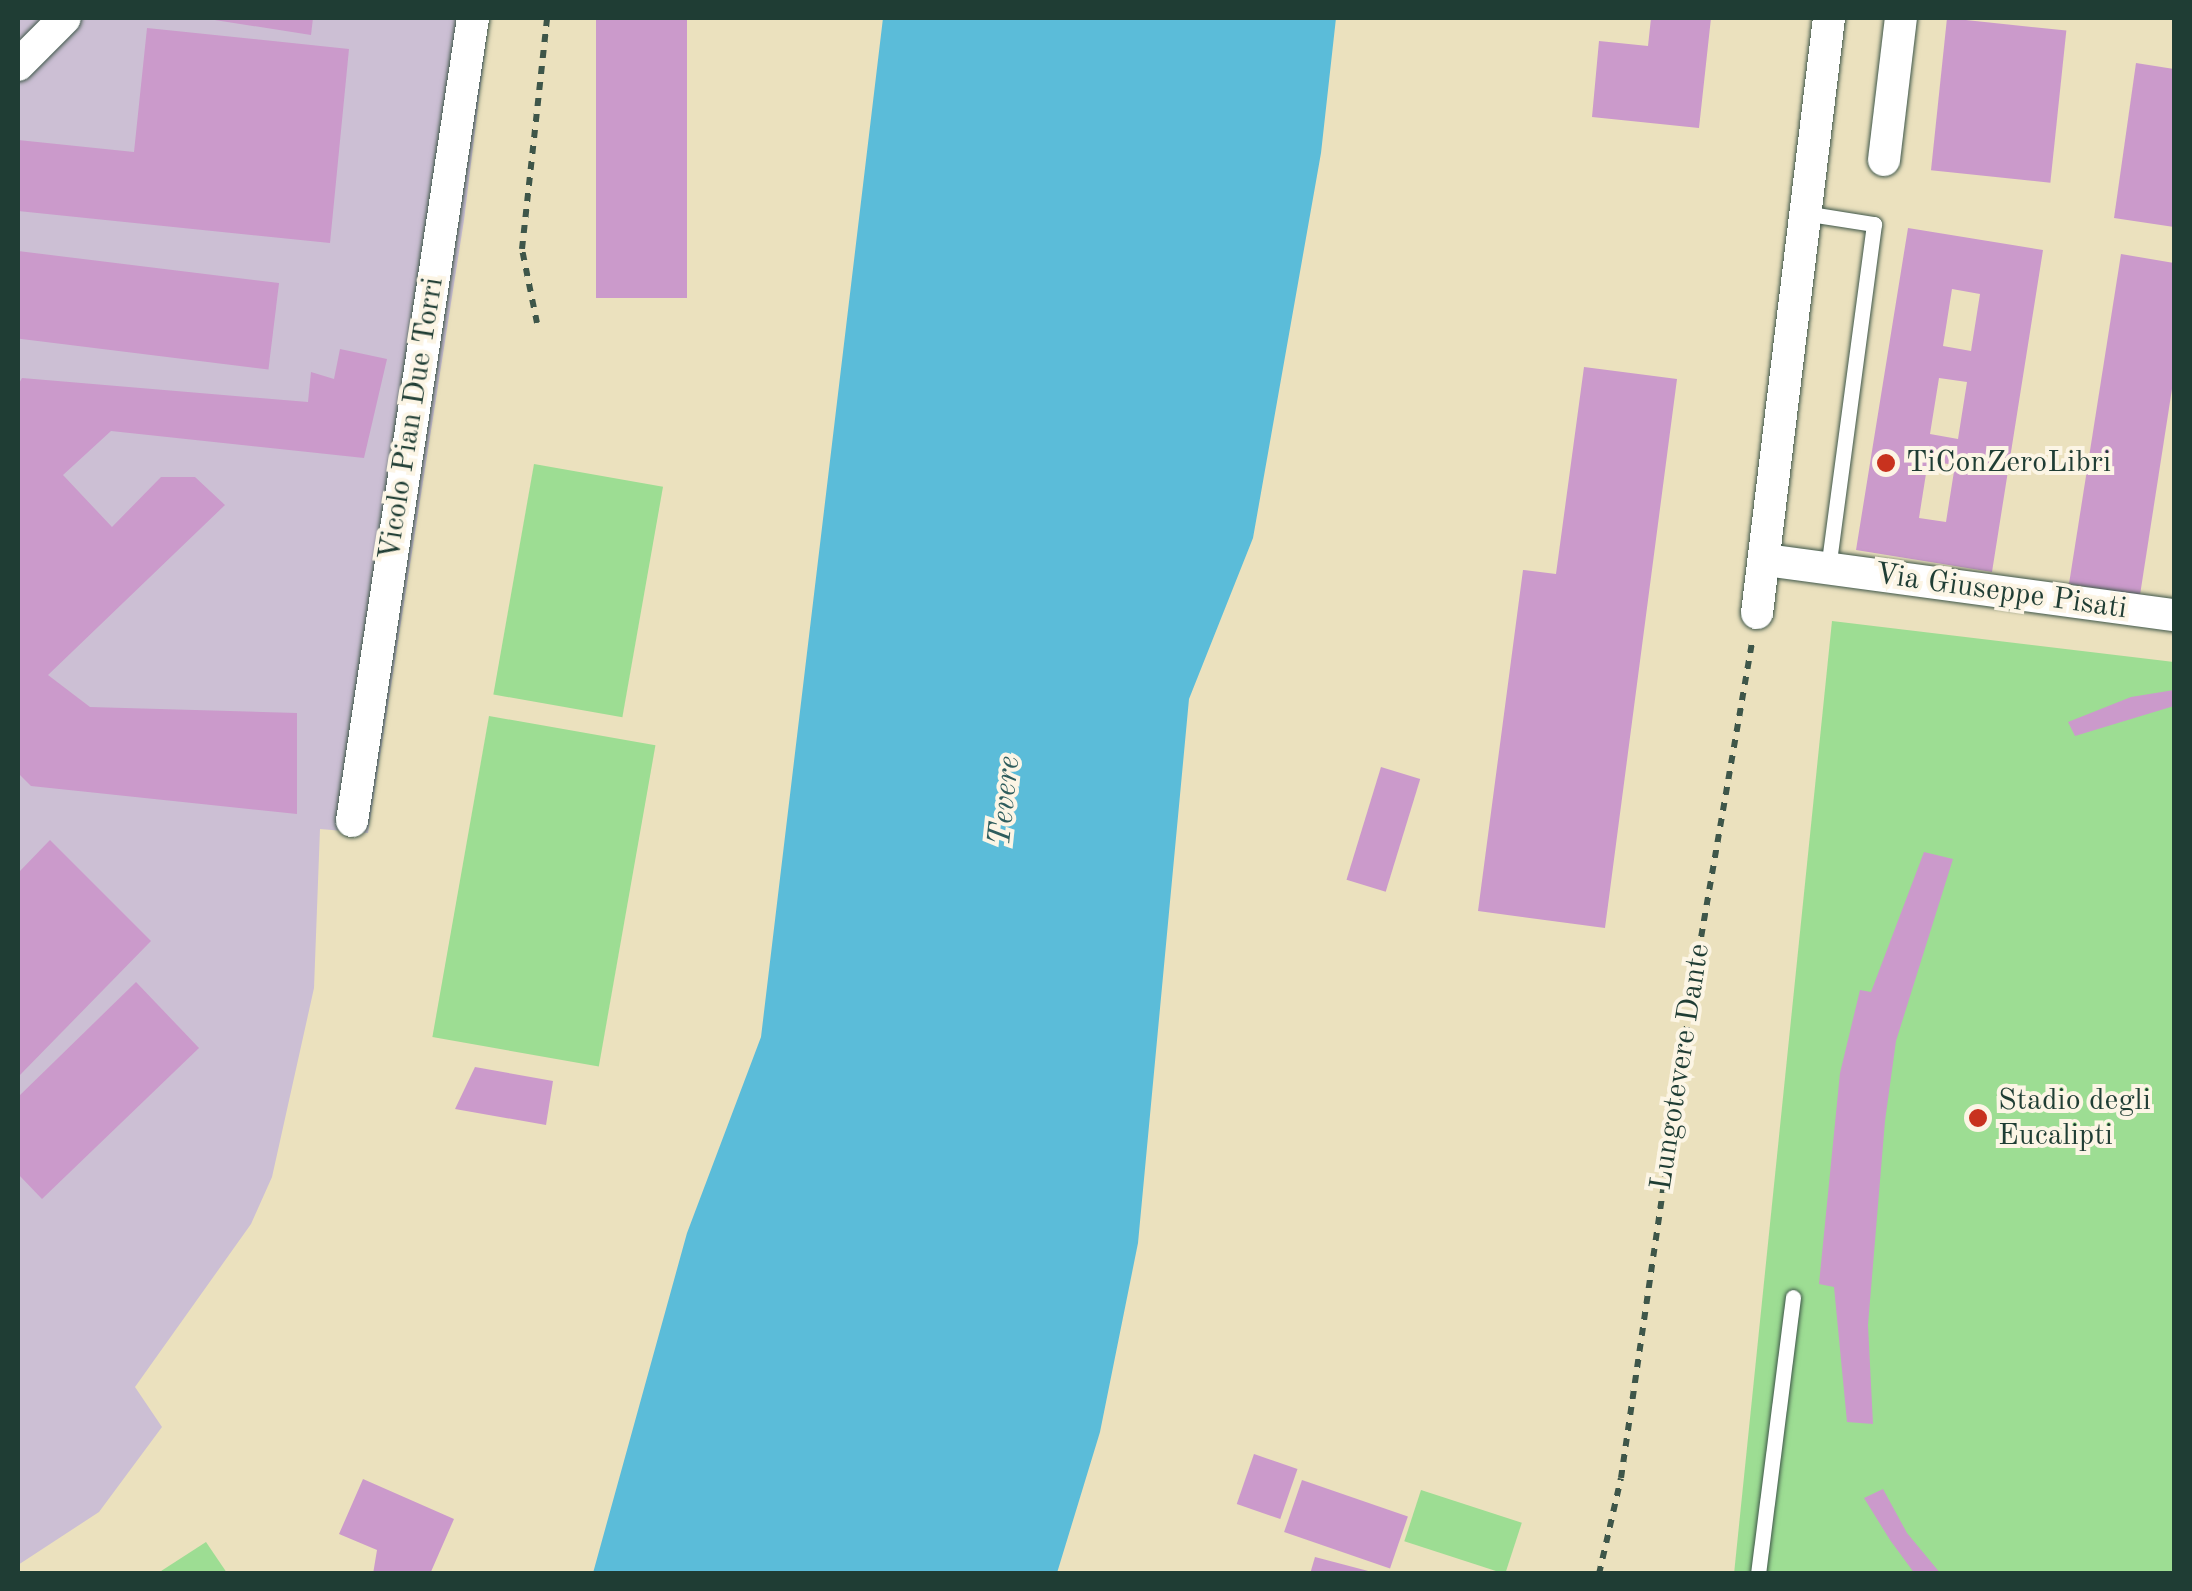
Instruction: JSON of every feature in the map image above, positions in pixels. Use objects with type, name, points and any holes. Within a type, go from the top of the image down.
[{"type":"street","points":[[18,65],[65,18]]},
{"type":"street","name":"Vicolo Pian Due Torri","points":[[352,821],[473,18]]},
{"type":"street","points":[[1757,613],[1810,214],[1829,18]]},
{"type":"street","points":[[1884,160],[1900,18]]},
{"type":"street","points":[[1766,560],[1828,568]]},
{"type":"street","name":"Via Giuseppe Pisati","points":[[1828,568],[2174,615]]},
{"type":"lane","points":[[1810,214],[1874,224],[1828,568]]},
{"type":"lane","points":[[1758,1574],[1793,1298]]},
{"type":"path","points":[[537,323],[522,249],[548,18]]},
{"type":"path","name":"Lungotevere Dante","points":[[1599,1574],[1621,1478],[1693,984],[1757,613]]},
{"type":"shaded area","points":[[18,18],[489,18],[464,220],[368,833],[320,829],[314,988],[272,1177],[251,1224],[135,1387],[162,1427],[99,1512],[18,1565]]},
{"type":"green space","points":[[534,464],[663,487],[622,717],[493,694]]},
{"type":"green space","name":"Stadio degli Eucalipti","points":[[1832,621],[2174,662],[2174,1573],[1734,1574]]},
{"type":"green space","points":[[489,716],[655,745],[599,1066],[432,1037]]},
{"type":"green space","points":[[1421,1490],[1522,1523],[1505,1574],[1404,1541]]},
{"type":"green space","points":[[206,1542],[227,1573],[158,1573]]},
{"type":"water","name":"Tevere","points":[[883,18],[1336,18],[1321,153],[1253,538],[1189,699],[1138,1243],[1100,1432],[1057,1573],[593,1573],[687,1233],[761,1037]]},
{"type":"building","points":[[202,18],[313,18],[311,35]]},
{"type":"building","points":[[596,18],[687,18],[687,298],[596,298]]},
{"type":"building","points":[[1651,18],[1711,18],[1699,128],[1592,117],[1599,41],[1648,46]]},
{"type":"building","points":[[1947,18],[2066,31],[2050,183],[1931,170]]},
{"type":"building","points":[[147,28],[349,49],[330,243],[18,211],[18,140],[134,152]]},
{"type":"building","points":[[2136,63],[2174,69],[2174,227],[2114,218]]},
{"type":"building","points":[[1908,228],[2043,250],[1992,572],[1856,550]],"holes":[[[1952,289],[1980,294],[1971,351],[1943,346]],[[1939,378],[1967,382],[1958,439],[1930,434]],[[1928,461],[1955,465],[1946,522],[1919,518]]]},
{"type":"building","points":[[18,251],[279,283],[268,369],[18,339]]},
{"type":"building","points":[[2121,254],[2174,263],[2174,376],[2140,595],[2069,584]]},
{"type":"building","points":[[340,349],[387,359],[364,458],[111,431],[63,475],[112,527],[161,477],[195,477],[225,505],[48,675],[90,707],[297,713],[297,814],[31,786],[18,773],[18,385],[22,378],[308,402],[311,372],[334,379]]},
{"type":"building","points":[[1584,367],[1677,379],[1605,928],[1478,911],[1523,570],[1556,574]]},
{"type":"building","points":[[2174,690],[2174,706],[2075,736],[2068,722],[2131,697]]},
{"type":"building","points":[[1381,767],[1420,779],[1386,892],[1347,880]]},
{"type":"building","points":[[50,840],[151,941],[18,1077],[18,873]]},
{"type":"building","points":[[1924,852],[1953,859],[1896,1041],[1885,1121],[1868,1325],[1873,1424],[1847,1422],[1834,1287],[1819,1284],[1840,1073],[1860,990],[1871,992]]},
{"type":"building","points":[[136,982],[199,1048],[42,1199],[18,1174],[18,1097]]},
{"type":"building","points":[[475,1067],[553,1081],[546,1125],[455,1109]]},
{"type":"building","points":[[1254,1454],[1297,1469],[1280,1519],[1237,1504]]},
{"type":"building","points":[[363,1479],[454,1519],[430,1574],[373,1574],[377,1550],[339,1534]]},
{"type":"building","points":[[1302,1480],[1408,1516],[1390,1568],[1284,1532]]},
{"type":"building","points":[[1883,1489],[1907,1533],[1941,1574],[1915,1574],[1890,1540],[1864,1498]]},
{"type":"building","points":[[1315,1557],[1372,1572],[1372,1574],[1310,1574]]},
{"type":"place","name":"TiConZeroLibri","points":[[1886,463]]},
{"type":"place","name":"Stadio degli Eucalipti","points":[[1978,1118]]}]
